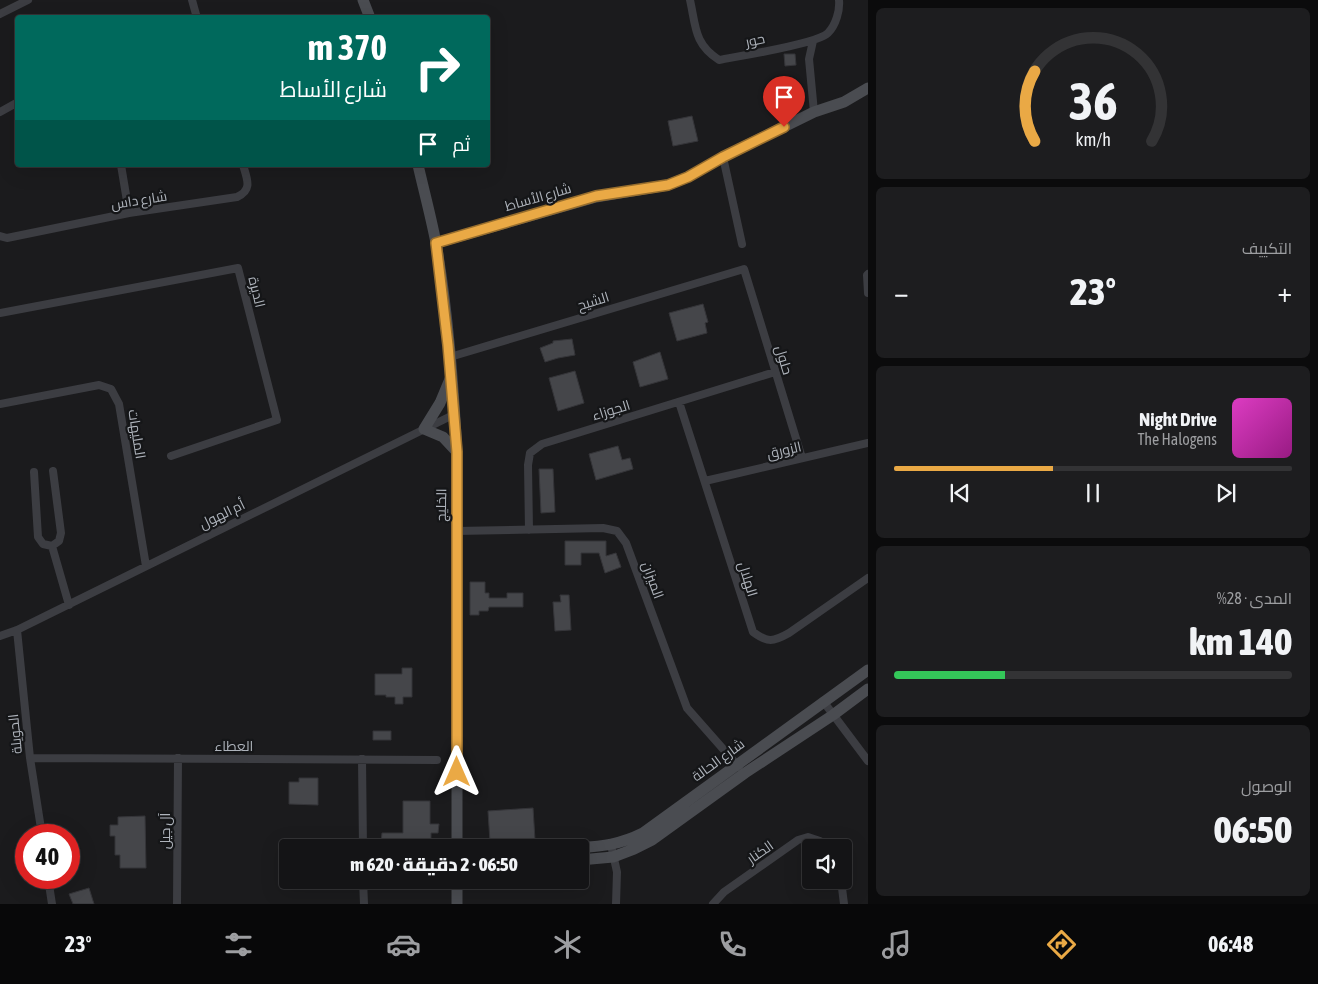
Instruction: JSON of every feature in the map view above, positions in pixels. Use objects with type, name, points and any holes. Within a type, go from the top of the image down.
[{"type":"street","points":[[0,14],[28,0]]},
{"type":"street","points":[[192,0],[197,15]]},
{"type":"street","points":[[364,0],[369,15]]},
{"type":"street","name":"حور","points":[[690,0],[699,42],[707,52],[719,60],[813,41],[828,34],[836,22],[839,0]]},
{"type":"street","points":[[813,41],[809,59],[814,112]]},
{"type":"street","name":"شارع الأساط","points":[[436,243],[596,196],[668,185],[688,177],[723,157],[814,112],[844,102],[868,88]]},
{"type":"street","points":[[0,112],[15,104]]},
{"type":"street","points":[[723,157],[742,244]]},
{"type":"street","points":[[121,167],[129,213]]},
{"type":"street","name":"شارع داس","points":[[4,237],[129,213],[237,197],[244,194],[247,189],[248,182],[244,167]]},
{"type":"street","name":"الخليج","points":[[418,167],[436,243],[455,414],[457,452],[457,839]]},
{"type":"street","name":"الديرة","points":[[0,313],[238,268],[277,420],[171,456]]},
{"type":"street","name":"الشيح","points":[[450,357],[744,270]]},
{"type":"street","name":"حلول","points":[[744,270],[802,458]]},
{"type":"street","points":[[868,274],[868,293]]},
{"type":"street","name":"الجوزاء","points":[[529,530],[528,465],[530,452],[542,444],[775,372]]},
{"type":"street","points":[[451,375],[440,403],[424,429],[443,437],[457,452]]},
{"type":"street","name":"المليهات","points":[[0,404],[98,385],[111,389],[119,404],[146,566]]},
{"type":"street","name":"الهلال","points":[[679,402],[752,632],[763,640],[777,640],[868,578]]},
{"type":"street","name":"أم الهول","points":[[0,636],[69,605],[455,414]]},
{"type":"street","name":"الزورق","points":[[705,480],[868,443]]},
{"type":"street","points":[[34,472],[38,537],[43,544],[52,546],[59,541],[61,533],[53,470]]},
{"type":"street","name":"الميزان","points":[[456,531],[603,528],[617,532],[626,543],[687,708],[741,769]]},
{"type":"street","points":[[52,546],[69,605]]},
{"type":"street","name":"الحويلة","points":[[17,630],[30,758],[40,824]]},
{"type":"street","name":"شارع الحالة","points":[[589,849],[612,851],[634,849],[652,840],[823,701],[868,670]]},
{"type":"street","name":"شارع الحالة","points":[[741,769],[833,715],[868,689]]},
{"type":"street","points":[[823,701],[868,761]]},
{"type":"street","name":"العطاء","points":[[30,758],[437,760]]},
{"type":"street","name":"آل جيل","points":[[177,904],[178,758]]},
{"type":"street","points":[[362,759],[363,839]]},
{"type":"street","name":"الكنار","points":[[714,904],[724,892],[798,840],[808,836],[815,839]]},
{"type":"street","points":[[612,851],[616,872],[616,904]]},
{"type":"street","name":"شارع الحالة","points":[[589,857],[612,851]]},
{"type":"street","points":[[50,889],[52,904]]},
{"type":"street","points":[[364,889],[364,904]]},
{"type":"street","points":[[457,889],[457,904]]},
{"type":"street","points":[[842,889],[844,904]]},
{"type":"building","points":[[784,54],[795,54],[796,65],[785,66]]},
{"type":"building","points":[[692,116],[698,141],[673,146],[668,121]]},
{"type":"building","points":[[703,304],[708,322],[705,323],[707,333],[677,341],[669,313]]},
{"type":"building","points":[[572,339],[575,355],[545,362],[540,348],[553,343],[553,341]]},
{"type":"building","points":[[660,352],[668,379],[640,387],[633,362]]},
{"type":"building","points":[[575,371],[584,403],[558,411],[549,378]]},
{"type":"building","points":[[618,446],[622,460],[630,458],[633,469],[596,480],[589,454]]},
{"type":"building","points":[[539,469],[553,469],[555,512],[541,513]]},
{"type":"building","points":[[565,541],[606,541],[606,556],[616,553],[621,567],[605,573],[599,553],[581,553],[581,565],[565,565]]},
{"type":"building","points":[[470,582],[485,582],[485,593],[489,593],[489,598],[507,598],[507,593],[523,593],[523,607],[489,607],[488,611],[479,611],[479,615],[470,615]]},
{"type":"building","points":[[560,595],[569,595],[571,630],[555,631],[553,602],[561,602]]},
{"type":"building","points":[[402,668],[412,668],[412,697],[403,697],[403,704],[395,704],[395,697],[375,695],[375,674],[402,674]]},
{"type":"building","points":[[373,731],[391,731],[391,740],[373,740]]},
{"type":"building","points":[[299,778],[318,778],[318,805],[289,804],[289,782],[299,782]]},
{"type":"building","points":[[403,801],[430,801],[430,824],[439,824],[438,833],[431,833],[431,839],[381,839],[382,833],[403,833]]},
{"type":"building","points":[[533,808],[535,839],[490,839],[488,811]]},
{"type":"building","points":[[145,816],[146,868],[120,868],[120,855],[115,855],[115,836],[110,836],[110,825],[118,825],[118,817]]},
{"type":"building","points":[[89,888],[94,904],[73,904],[69,894]]},
{"type":"route","points":[[457,772],[457,452],[455,414],[436,243],[596,196],[668,185],[688,177],[723,157],[784,127]]}]
